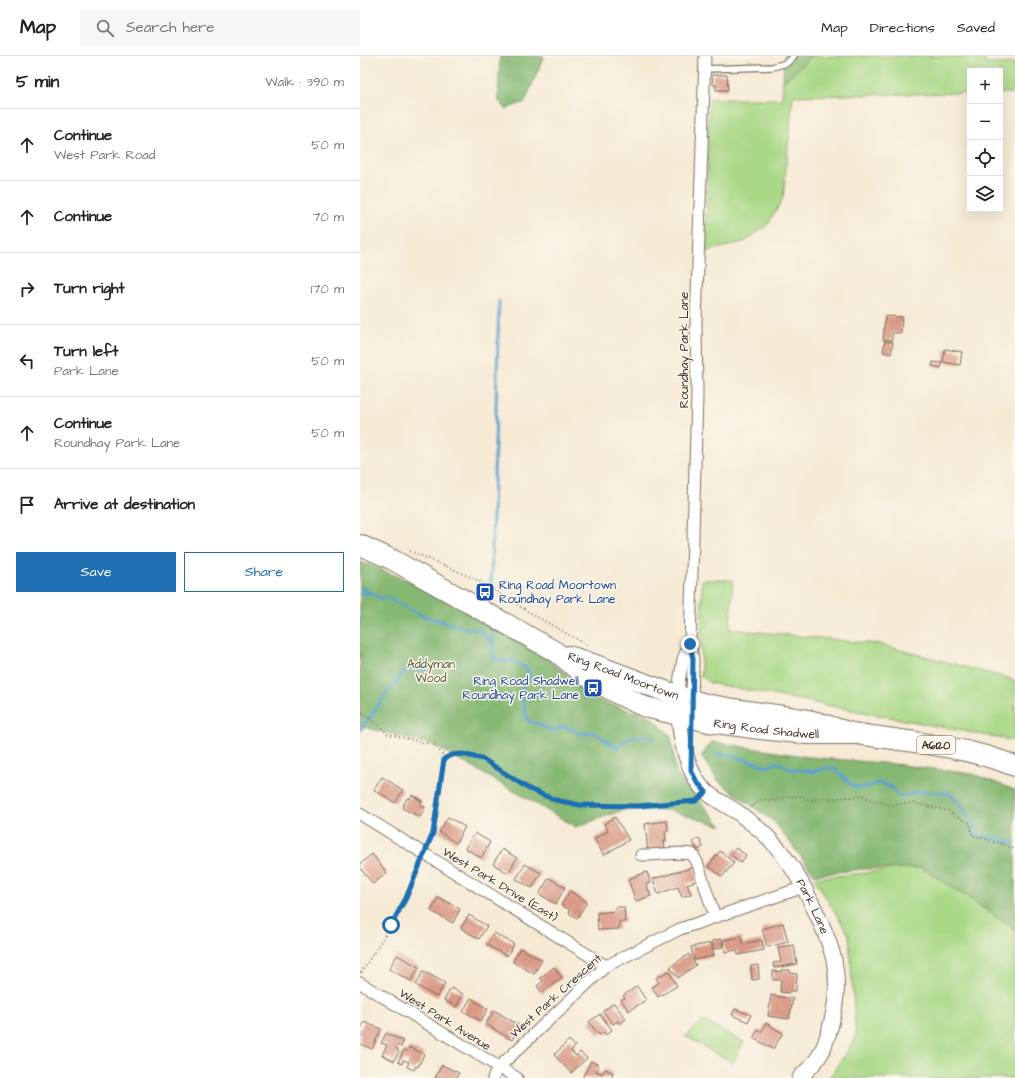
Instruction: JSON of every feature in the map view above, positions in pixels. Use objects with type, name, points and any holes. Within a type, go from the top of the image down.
[{"type":"highway","name":"Ring Road Moortown","points":[[360,545],[393,560],[556,652],[592,663],[643,684],[685,707]]},
{"type":"highway","name":"Ring Road Shadwell","points":[[685,707],[760,729],[808,734],[855,734],[941,746],[972,753],[1015,766]]},
{"type":"street","name":"Roundhay Park Lane","points":[[685,707],[693,659],[690,644],[697,396],[696,324],[704,56]]},
{"type":"street","name":"Roundhay Park Lane","points":[[685,707],[683,659],[690,644]]},
{"type":"street","name":"Park Lane","points":[[685,707],[684,754],[697,782],[706,792],[741,815],[777,846],[804,887],[820,920],[834,955],[838,979],[836,1007],[829,1033],[819,1057],[800,1078]]},
{"type":"street","name":"West Park Drive (East)","points":[[360,814],[606,966]]},
{"type":"street","points":[[641,855],[652,856],[684,852],[692,854],[698,862],[715,917]]},
{"type":"street","name":"West Park Crescent","points":[[493,1078],[498,1068],[606,966],[680,928],[804,887]]},
{"type":"street","name":"West Park Avenue","points":[[360,983],[498,1068],[517,1078]]},
{"type":"lane","points":[[704,69],[772,67],[787,63],[794,56]]},
{"type":"path","points":[[406,549],[479,581],[590,647]]},
{"type":"path","points":[[360,710],[372,722],[388,734],[434,745],[442,752],[444,759],[433,833],[406,898],[360,976]]},
{"type":"path","points":[[444,759],[451,755],[462,754],[483,759],[529,789],[555,800],[580,805],[638,806],[696,801],[706,792]]},
{"type":"path","points":[[741,815],[762,798],[776,801],[788,797],[800,796],[810,800],[864,796],[871,800],[890,805],[913,803],[949,811],[956,817],[970,823],[972,835],[1015,849]]},
{"type":"green space","points":[[500,56],[544,56],[525,102],[506,109],[498,100]]},
{"type":"green space","points":[[784,56],[812,56],[783,82]]},
{"type":"green space","points":[[812,56],[985,56],[985,64],[1015,63],[1015,93],[1003,93],[1003,68],[967,68],[967,93],[793,96],[783,198],[768,224],[746,241],[706,252],[709,99],[782,99],[783,82]]},
{"type":"green space","name":"Addyman Wood","points":[[360,562],[417,584],[518,636],[602,702],[651,717],[671,736],[676,774],[722,826],[668,810],[623,810],[576,827],[434,745],[360,726]]},
{"type":"green space","points":[[702,580],[733,580],[730,629],[878,644],[1015,680],[1015,741],[710,683],[701,676]]},
{"type":"green space","points":[[712,742],[809,757],[894,764],[973,774],[1015,790],[1015,929],[922,868],[862,869],[815,875],[774,822],[718,781],[701,756]]},
{"type":"green space","points":[[904,867],[922,868],[1015,929],[1015,1078],[829,1078],[856,1038],[849,935],[814,878],[866,873]]},
{"type":"green space","points":[[704,1021],[744,1042],[733,1063],[685,1036]]},
{"type":"building","points":[[712,75],[727,75],[728,90],[716,90],[716,85],[713,85]]},
{"type":"building","points":[[885,316],[902,317],[901,333],[892,333],[892,340],[883,340]]},
{"type":"building","points":[[885,341],[893,342],[891,354],[883,352]]},
{"type":"building","points":[[945,349],[962,352],[960,365],[943,362]]},
{"type":"building","points":[[933,362],[942,363],[941,368],[932,366]]},
{"type":"building","points":[[382,777],[403,790],[395,803],[374,790]]},
{"type":"building","points":[[412,795],[422,801],[420,805],[425,807],[420,817],[402,808],[407,798],[410,799]]},
{"type":"building","points":[[448,817],[465,827],[456,843],[439,832]]},
{"type":"building","points":[[615,817],[629,840],[604,855],[594,839],[608,831],[604,824]]},
{"type":"building","points":[[667,821],[668,831],[665,831],[665,850],[648,852],[645,824]]},
{"type":"building","points":[[475,833],[490,842],[481,858],[465,848]]},
{"type":"building","points":[[699,838],[703,847],[697,850],[693,842]]},
{"type":"building","points":[[736,848],[746,855],[741,863],[731,855]]},
{"type":"building","points":[[502,849],[517,858],[508,873],[493,864]]},
{"type":"building","points":[[720,851],[734,863],[722,877],[708,866]]},
{"type":"building","points":[[372,854],[387,873],[373,884],[360,868],[360,864]]},
{"type":"building","points":[[525,864],[541,873],[532,888],[516,879]]},
{"type":"building","points":[[694,867],[698,880],[687,884],[691,894],[682,897],[678,887],[658,894],[653,879]]},
{"type":"building","points":[[647,872],[651,883],[646,884],[651,896],[636,901],[628,879]]},
{"type":"building","points":[[549,878],[565,887],[556,904],[539,894]]},
{"type":"building","points":[[570,891],[587,902],[577,918],[569,913],[570,910],[561,905]]},
{"type":"building","points":[[438,897],[460,909],[453,923],[431,911]]},
{"type":"building","points":[[615,907],[624,907],[625,922],[619,922],[619,929],[598,930],[597,913],[615,911]]},
{"type":"building","points":[[469,915],[487,926],[479,939],[461,928]]},
{"type":"building","points":[[783,923],[788,942],[767,947],[762,929]]},
{"type":"building","points":[[494,933],[514,944],[507,956],[487,945]]},
{"type":"building","points":[[741,937],[743,944],[762,940],[764,950],[738,955],[737,950],[725,952],[723,940]]},
{"type":"building","points":[[721,939],[723,947],[714,949],[712,941]]},
{"type":"building","points":[[711,943],[714,956],[694,960],[691,947]]},
{"type":"building","points":[[794,945],[797,964],[774,968],[773,963],[781,962],[778,947]]},
{"type":"building","points":[[520,948],[542,960],[534,974],[513,962]]},
{"type":"building","points":[[689,954],[696,965],[678,978],[670,967]]},
{"type":"building","points":[[397,955],[419,967],[411,981],[389,969]]},
{"type":"building","points":[[758,965],[759,979],[752,980],[751,966]]},
{"type":"building","points":[[554,967],[562,978],[542,993],[537,986],[543,981],[540,978]]},
{"type":"building","points":[[781,970],[790,970],[790,973],[797,974],[796,991],[789,991],[789,993],[780,992],[781,980],[773,980],[773,971],[781,972]]},
{"type":"building","points":[[423,971],[445,983],[437,997],[416,985]]},
{"type":"building","points":[[669,971],[677,986],[658,997],[652,987],[659,983],[656,978]]},
{"type":"building","points":[[637,986],[646,1000],[629,1011],[621,1000],[625,998],[623,996]]},
{"type":"building","points":[[451,988],[463,994],[456,1007],[444,1000]]},
{"type":"building","points":[[771,995],[793,999],[789,1019],[768,1016]]},
{"type":"building","points":[[471,998],[488,1009],[481,1021],[463,1011]]},
{"type":"building","points":[[614,1003],[626,1019],[620,1024],[618,1021],[613,1024],[603,1011]]},
{"type":"building","points":[[735,1009],[751,1015],[748,1022],[732,1015]]},
{"type":"building","points":[[494,1010],[520,1026],[512,1040],[486,1024]]},
{"type":"building","points":[[600,1014],[612,1030],[606,1035],[604,1032],[599,1035],[589,1022]]},
{"type":"building","points":[[364,1022],[381,1029],[372,1049],[360,1044],[360,1030]]},
{"type":"building","points":[[766,1023],[783,1033],[773,1049],[753,1038],[758,1030],[761,1032]]},
{"type":"building","points":[[386,1033],[403,1041],[401,1047],[398,1045],[396,1049],[399,1051],[394,1061],[382,1055],[387,1045],[381,1043]]},
{"type":"building","points":[[569,1040],[575,1046],[571,1051],[576,1056],[580,1052],[587,1058],[571,1073],[554,1055]]},
{"type":"building","points":[[409,1047],[424,1054],[418,1067],[416,1066],[414,1070],[407,1067],[409,1062],[403,1060],[402,1064],[398,1062],[404,1050],[407,1051]]},
{"type":"building","points":[[591,1061],[599,1065],[596,1071],[602,1074],[605,1069],[613,1073],[611,1078],[582,1078]]},
{"type":"building","points":[[442,1065],[459,1073],[456,1078],[435,1078]]},
{"type":"waterway","points":[[491,585],[499,301]]},
{"type":"waterway","points":[[362,588],[380,598],[387,598],[423,616],[461,627],[479,630],[493,643],[493,656],[496,660],[507,662],[512,660],[527,668],[530,677],[524,684],[520,693],[528,721],[553,731],[558,728],[566,727],[584,734],[593,732],[617,748],[630,737],[643,736],[655,738]]},
{"type":"waterway","points":[[360,594],[370,593]]},
{"type":"waterway","points":[[491,624],[493,642]]},
{"type":"waterway","points":[[360,730],[405,670],[431,670]]},
{"type":"waterway","points":[[715,753],[745,759],[768,767],[777,762],[793,770],[806,770],[814,772],[825,768],[834,768],[854,787],[869,787],[879,782],[893,788],[898,796],[923,792],[951,794],[974,823],[973,833],[1015,843]]},
{"type":"place","name":"Ring Road Moortown Roundhay Park Lane","points":[[485,592]]},
{"type":"place","name":"Ring Road Shadwell Roundhay Park Lane","points":[[593,688]]},
{"type":"route","points":[[391,925],[406,898],[433,833],[444,759],[451,755],[462,754],[483,759],[529,789],[555,800],[580,805],[638,806],[672,804],[696,801],[706,792],[697,782],[691,770],[693,659],[690,644]]}]
